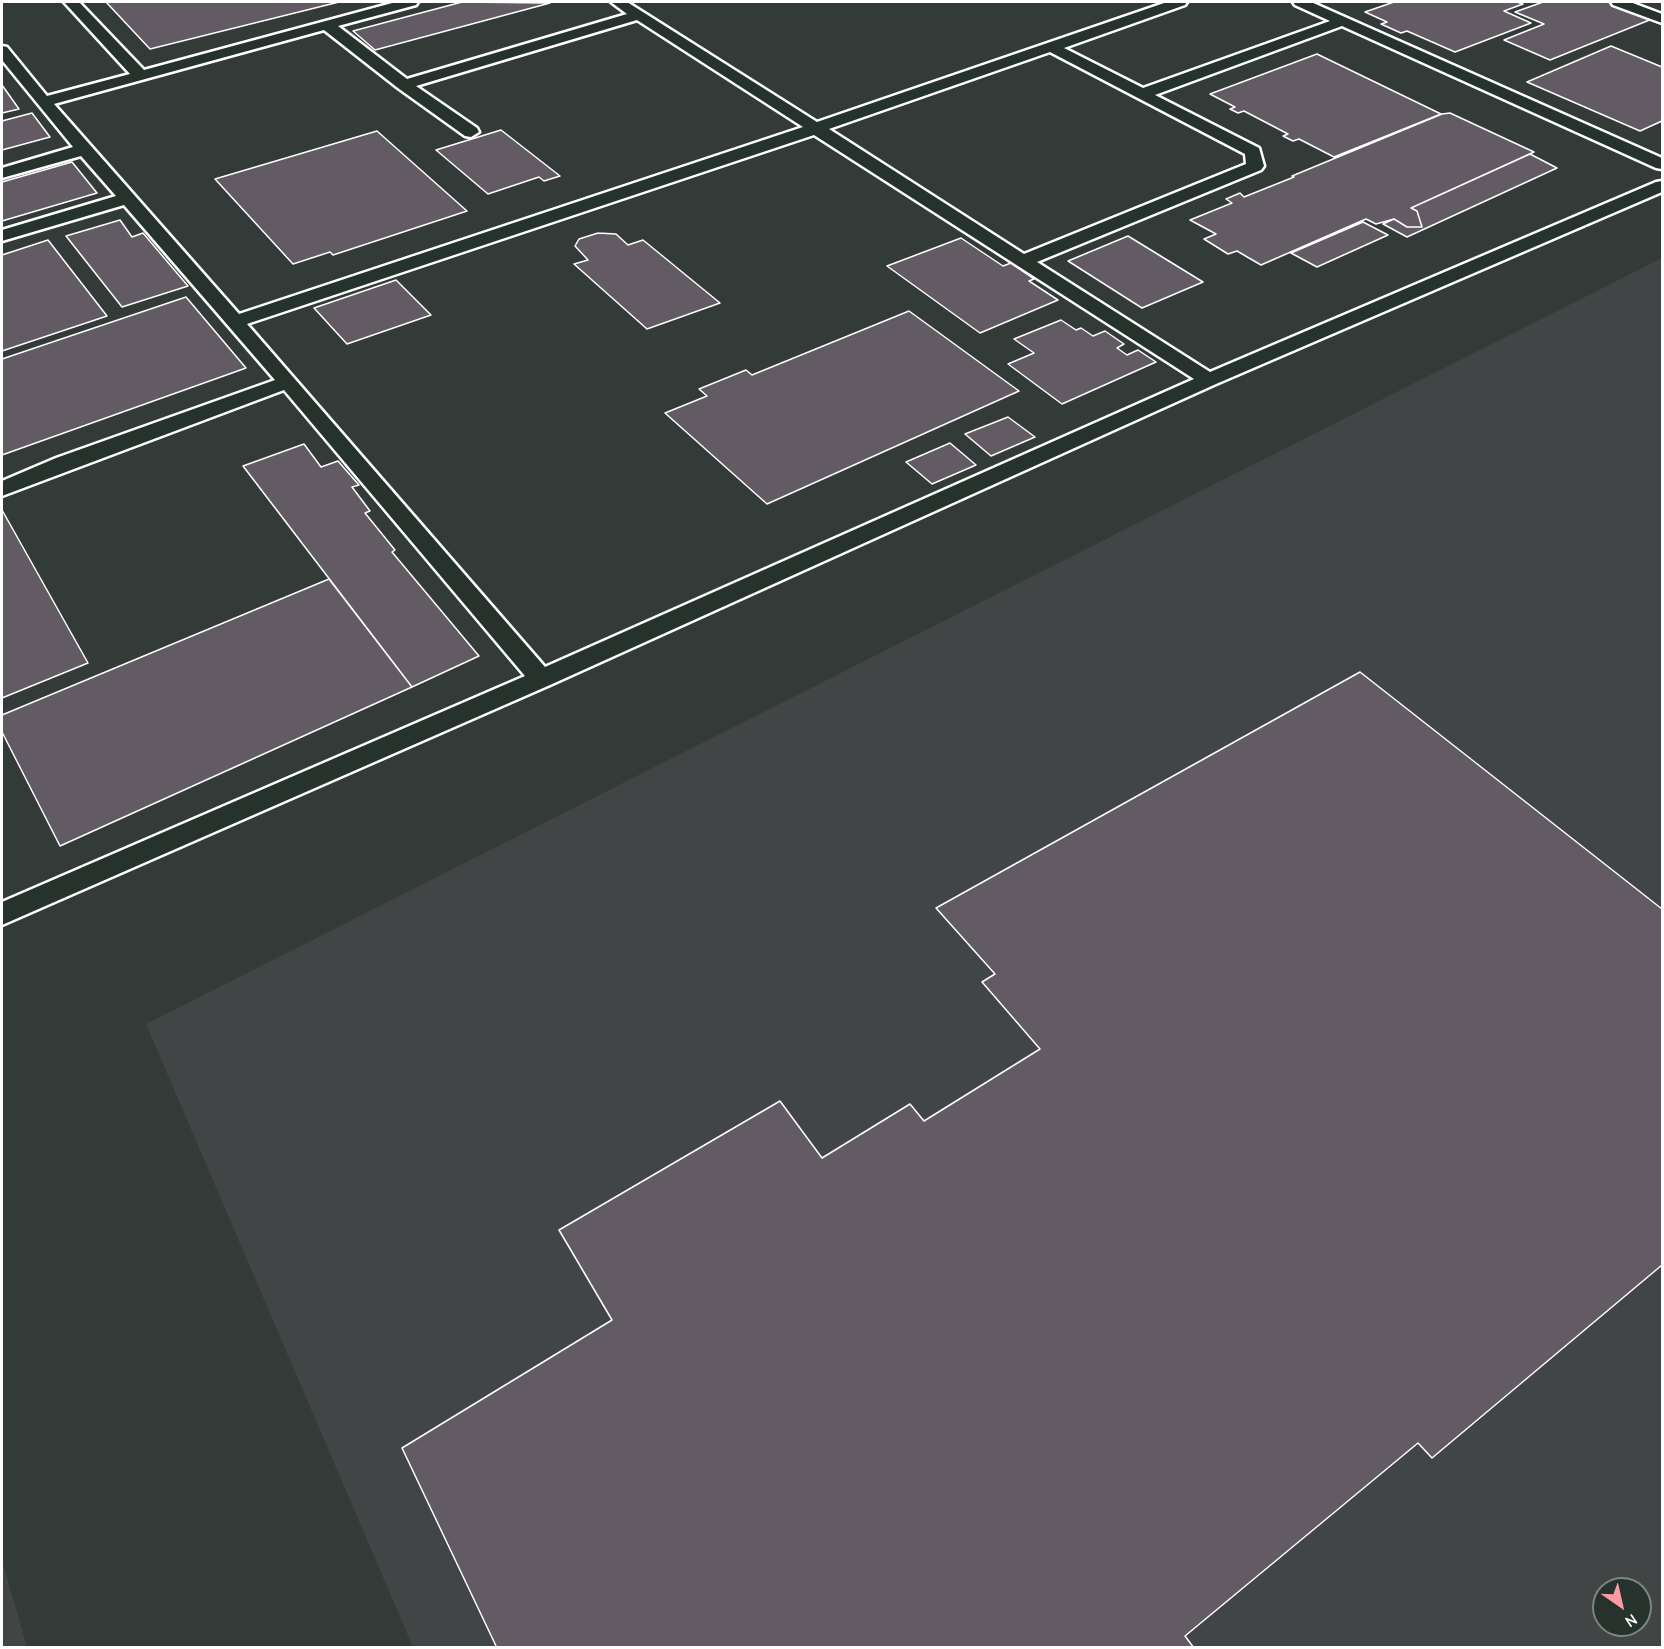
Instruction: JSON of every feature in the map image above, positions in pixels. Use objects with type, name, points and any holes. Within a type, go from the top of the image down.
[{"type":"lane","points":[[70,2],[140,75]]},
{"type":"lane","points":[[43,102],[326,24],[384,5],[411,2]]},
{"type":"lane","points":[[618,2],[1025,260],[1209,380]]},
{"type":"lane","points":[[236,321],[817,128],[1180,2]]},
{"type":"lane","points":[[1300,2],[1662,164]]},
{"type":"lane","points":[[1618,2],[1662,19]]},
{"type":"lane","points":[[404,85],[639,15]]},
{"type":"lane","points":[[1142,94],[1343,21]]},
{"type":"lane","points":[[326,24],[404,85],[471,132]]},
{"type":"lane","points":[[1025,260],[1255,166],[1253,152],[1049,46]]},
{"type":"lane","points":[[2,50],[43,102],[236,321],[541,679]]},
{"type":"lane","points":[[2,173],[85,148]]},
{"type":"lane","points":[[2,914],[541,679],[1209,380],[1662,186]]},
{"type":"lane","points":[[2,236],[129,198]]},
{"type":"lane","points":[[2,489],[64,463],[288,382]]},
{"type":"shaded area","points":[[1662,258],[1662,1647],[413,1647],[146,1024]]},
{"type":"shaded area","points":[[2,1560],[27,1647],[2,1647]]},
{"type":"building","points":[[106,2],[339,2],[150,49]]},
{"type":"building","points":[[462,2],[550,3],[375,50],[353,31]]},
{"type":"building","points":[[1394,2],[1517,2],[1523,4],[1504,11],[1531,23],[1455,52],[1407,31],[1401,33],[1381,24],[1387,22],[1365,12]]},
{"type":"building","points":[[1543,2],[1609,2],[1652,19],[1550,60],[1504,40],[1544,24],[1515,12]]},
{"type":"building","points":[[1611,46],[1662,67],[1662,121],[1640,131],[1527,82]]},
{"type":"building","points":[[1317,54],[1441,114],[1334,157],[1299,139],[1293,141],[1283,136],[1288,134],[1244,111],[1238,113],[1230,109],[1235,107],[1210,94]]},
{"type":"building","points":[[2,85],[19,109],[2,113]]},
{"type":"building","points":[[32,113],[50,137],[2,150],[2,121]]},
{"type":"building","points":[[1450,113],[1534,152],[1411,208],[1417,211],[1422,227],[1407,227],[1394,219],[1376,224],[1366,219],[1261,265],[1237,251],[1228,254],[1204,239],[1216,234],[1190,220],[1232,203],[1226,199],[1240,193],[1244,197],[1442,114]]},
{"type":"building","points":[[501,130],[560,176],[544,181],[539,177],[488,194],[436,150]]},
{"type":"building","points":[[377,131],[467,211],[333,255],[330,252],[293,264],[215,179]]},
{"type":"building","points":[[1530,154],[1557,168],[1407,237],[1383,224],[1394,219],[1407,227],[1422,227],[1417,211],[1411,208]]},
{"type":"building","points":[[72,162],[97,193],[2,221],[2,182]]},
{"type":"building","points":[[120,220],[132,237],[143,233],[188,286],[122,307],[66,236]]},
{"type":"building","points":[[1363,222],[1388,235],[1317,267],[1291,253]]},
{"type":"building","points":[[598,233],[616,234],[628,245],[643,240],[720,303],[647,329],[574,264],[588,260],[575,246],[579,239]]},
{"type":"building","points":[[1128,236],[1203,282],[1142,308],[1068,261]]},
{"type":"building","points":[[961,238],[1003,266],[1011,263],[1034,279],[1029,281],[1058,300],[980,333],[887,266]]},
{"type":"building","points":[[48,240],[107,316],[2,351],[2,255]]},
{"type":"building","points":[[396,280],[431,315],[347,344],[314,308]]},
{"type":"building","points":[[186,297],[246,368],[2,455],[2,359]]},
{"type":"building","points":[[909,311],[1019,391],[767,504],[665,413],[707,396],[699,389],[746,370],[752,375]]},
{"type":"building","points":[[1061,320],[1076,330],[1081,328],[1093,336],[1105,331],[1124,344],[1117,348],[1127,355],[1138,350],[1156,362],[1062,404],[1008,364],[1034,353],[1014,339]]},
{"type":"building","points":[[1008,417],[1035,437],[991,456],[965,434]]},
{"type":"building","points":[[950,443],[976,465],[932,484],[906,462]]},
{"type":"building","points":[[304,444],[321,467],[338,461],[359,485],[352,487],[370,511],[365,513],[395,550],[392,552],[479,656],[412,687],[243,466]]},
{"type":"building","points":[[2,510],[88,663],[2,698]]},
{"type":"building","points":[[329,579],[412,687],[60,846],[2,732],[2,715]]},
{"type":"building","points":[[1360,672],[1662,909],[1662,1265],[1432,1458],[1418,1443],[1185,1636],[1194,1648],[497,1648],[402,1448],[612,1320],[559,1230],[780,1101],[822,1158],[910,1104],[924,1121],[1040,1049],[982,982],[995,974],[936,908]]}]
